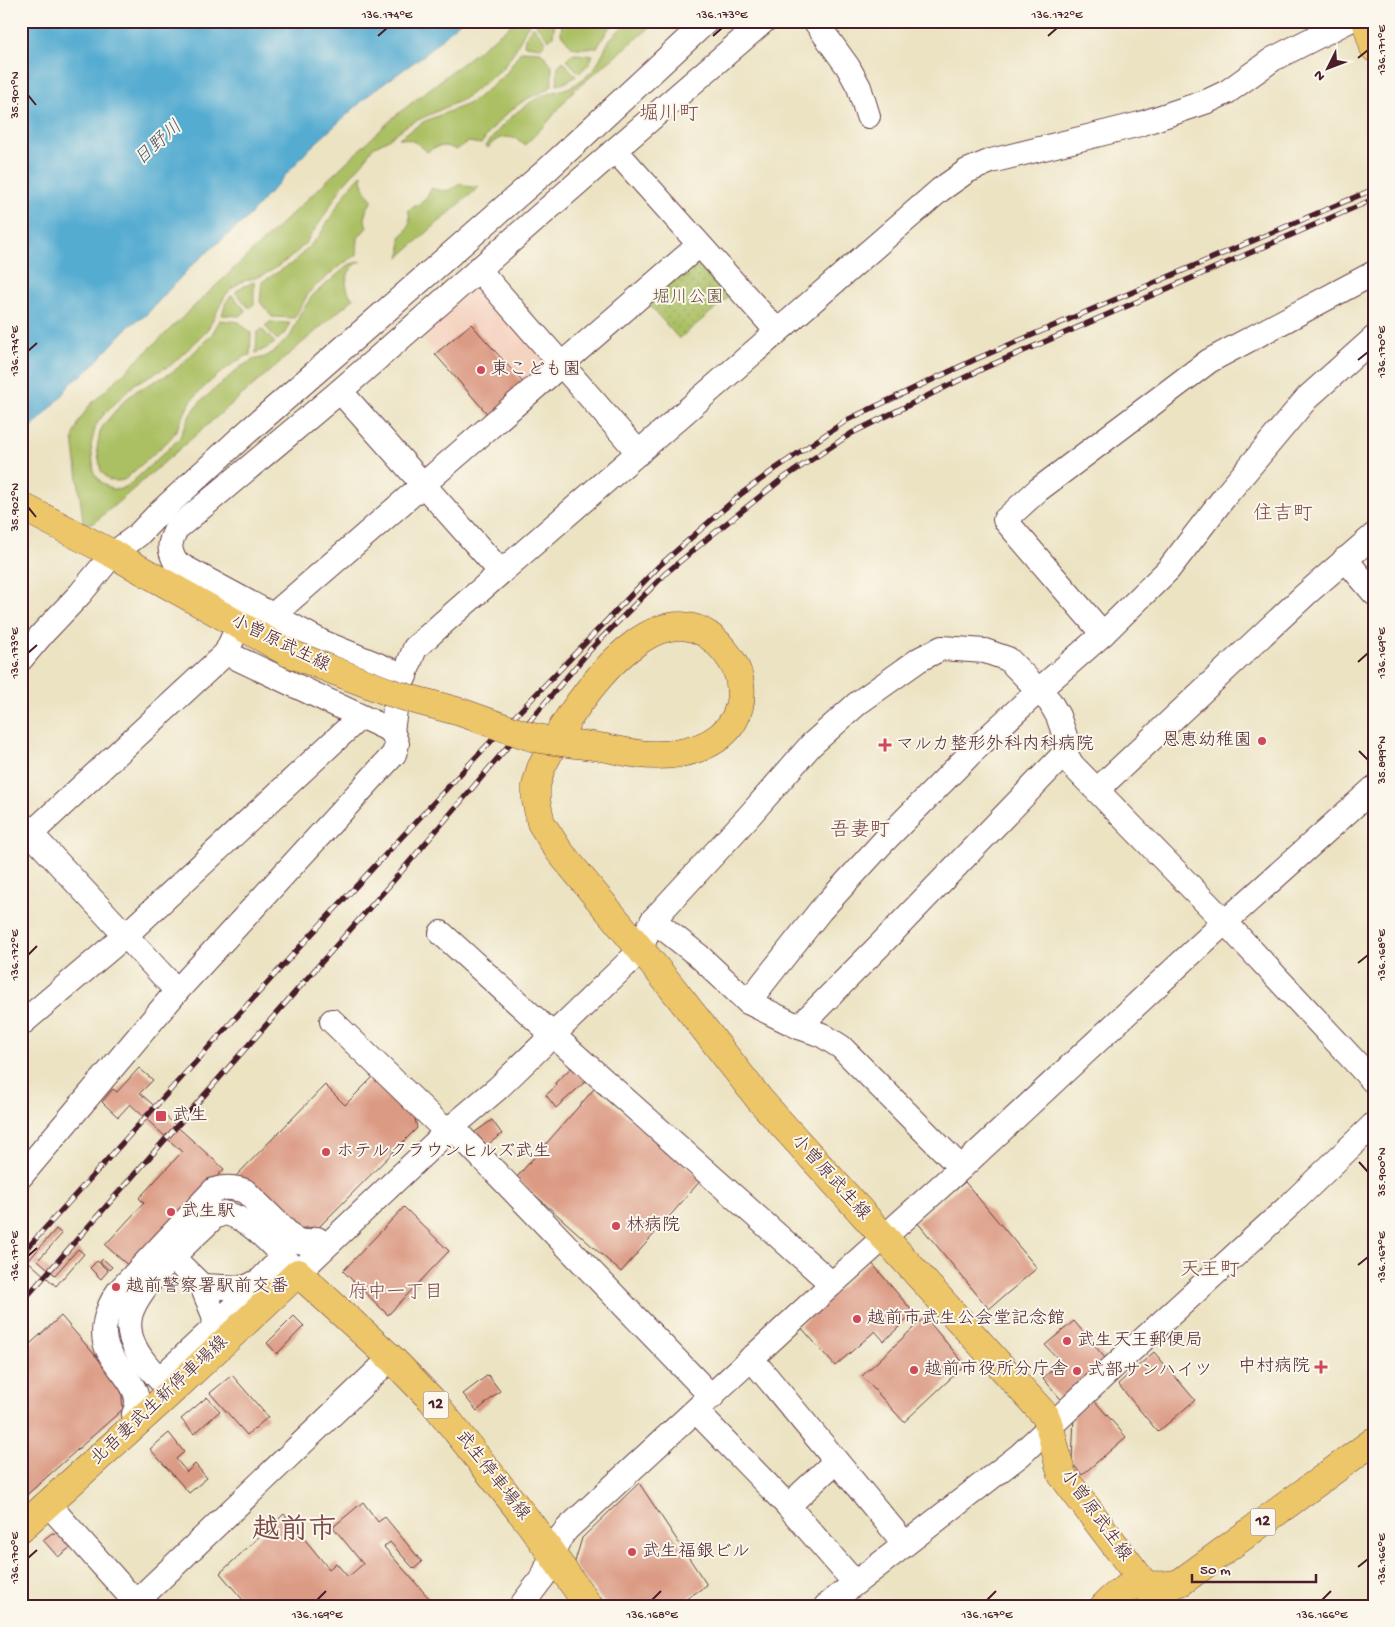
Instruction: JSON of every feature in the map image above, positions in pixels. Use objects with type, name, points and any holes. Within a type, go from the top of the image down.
[{"type":"main road","points":[[1366,21],[1374,48]]},
{"type":"main road","name":"小曽原武生線","points":[[21,506],[107,551],[244,615],[289,653],[391,692],[533,737],[657,756],[685,752],[713,742],[723,734],[734,719],[740,704],[741,686],[737,672],[725,650],[704,633],[677,625],[661,629],[640,639],[615,662],[578,704],[561,730],[541,768],[538,777],[536,800],[541,823],[559,851],[670,985],[760,1100],[1045,1415],[1050,1426],[1062,1475],[1153,1595]]},
{"type":"main road","name":"武生停車場線","points":[[298,1272],[391,1358],[431,1399],[531,1525],[589,1606]]},
{"type":"main road","name":"北吾妻武生新停車場線","points":[[21,1528],[48,1504],[170,1381],[298,1272]]},
{"type":"main road","name":"12","points":[[1104,1606],[1129,1587],[1153,1595],[1181,1582],[1374,1441]]},
{"type":"street","points":[[21,659],[80,594],[107,551],[138,535],[159,512],[230,446],[548,169],[707,21]]},
{"type":"street","points":[[707,70],[747,21]]},
{"type":"street","points":[[406,676],[322,642],[272,616],[244,615],[176,562],[169,551],[171,539],[176,529],[340,391],[764,21]]},
{"type":"street","points":[[814,21],[848,67],[859,87],[868,116]]},
{"type":"street","points":[[21,1176],[177,991],[394,754],[397,744],[392,731],[396,696],[406,676],[415,648],[925,202],[968,172],[991,161],[1051,148],[1140,124],[1208,101],[1227,92],[1273,59],[1348,21]]},
{"type":"street","points":[[615,150],[777,331]]},
{"type":"street","points":[[272,616],[699,245]]},
{"type":"street","points":[[478,269],[639,453]]},
{"type":"street","points":[[1103,634],[1005,520],[1038,490],[1209,361],[1374,273]]},
{"type":"street","points":[[748,1002],[820,911],[871,855],[969,755],[1103,634],[1168,570],[1226,495],[1307,398],[1374,338]]},
{"type":"street","points":[[340,391],[501,572]]},
{"type":"street","points":[[1097,790],[1345,559],[1374,535]]},
{"type":"street","points":[[1345,559],[1374,593]]},
{"type":"street","points":[[177,991],[126,935],[25,833],[226,653],[244,615]]},
{"type":"street","points":[[134,1414],[138,1403],[133,1386],[107,1349],[105,1320],[110,1303],[118,1292],[167,1252],[214,1217],[224,1213],[234,1216],[252,1228],[298,1272],[449,1130],[498,1088],[641,950],[648,927],[653,920],[749,816],[811,745],[858,703],[920,659],[942,648],[984,651],[1008,659],[1039,690],[1050,702],[1058,716],[1066,739],[1065,753],[1072,765],[1225,922],[1374,1082]]},
{"type":"street","points":[[226,653],[392,731]]},
{"type":"street","points":[[21,1024],[126,935],[360,717]]},
{"type":"street","points":[[799,1027],[882,944],[1065,753]]},
{"type":"street","points":[[521,1606],[535,1590],[553,1556],[559,1539],[567,1530],[704,1404],[751,1358],[961,1168],[1225,922],[1374,788]]},
{"type":"street","points":[[653,920],[699,956],[748,1002],[799,1027],[822,1035],[841,1047],[961,1168]]},
{"type":"street","points":[[441,933],[832,1284]]},
{"type":"street","points":[[332,1021],[449,1130],[704,1404],[788,1506],[855,1583]]},
{"type":"street","points":[[826,1606],[1020,1455],[1291,1204],[1374,1124]]},
{"type":"street","points":[[202,1286],[245,1288],[264,1275],[216,1326],[170,1381],[134,1346],[130,1336],[129,1322],[131,1312],[138,1297],[167,1252],[214,1190],[224,1181],[245,1191],[299,1242],[312,1243],[318,1239]]},
{"type":"street","points":[[167,1252],[202,1286],[216,1326]]},
{"type":"street","points":[[48,1504],[138,1604],[391,1358]]},
{"type":"street","points":[[751,1358],[905,1544]]},
{"type":"street","points":[[788,1506],[836,1461]]},
{"type":"shaded area","points":[[482,283],[551,366],[491,418],[417,332]]},
{"type":"green space","points":[[516,21],[531,21],[503,68],[464,99],[409,124],[387,140],[373,147],[364,161],[342,186],[304,245],[290,258],[272,270],[261,276],[241,282],[230,290],[203,335],[171,365],[136,383],[104,414],[96,425],[91,445],[94,473],[101,482],[112,489],[121,489],[129,485],[179,439],[190,415],[200,402],[240,367],[275,351],[291,335],[301,312],[313,295],[350,264],[362,261],[352,268],[347,277],[347,288],[353,299],[94,523],[85,523],[83,521],[73,438],[79,421],[89,406],[395,116]]},
{"type":"green space","points":[[539,21],[555,21],[553,36],[549,40],[536,25]]},
{"type":"green space","points":[[562,21],[617,21],[607,31],[597,48],[577,48],[572,47],[561,34]]},
{"type":"green space","points":[[628,21],[658,21],[571,93],[548,122],[525,145],[516,139],[506,137],[496,140],[488,148],[486,146],[497,131],[524,106],[544,95],[570,87],[586,76],[595,68],[610,39]]},
{"type":"green space","points":[[533,26],[546,42],[541,47],[524,45],[525,38]]},
{"type":"green space","points":[[521,51],[541,52],[552,65],[552,86],[513,108],[481,144],[468,142],[456,150],[441,146],[427,152],[414,142],[399,138],[425,121],[476,99],[505,75]]},
{"type":"green space","points":[[572,54],[593,55],[589,64],[579,73],[566,59]]},
{"type":"green space","points":[[563,61],[576,76],[565,83],[557,85],[558,66]]},
{"type":"green space","points":[[362,174],[365,189],[373,201],[366,213],[367,227],[358,238],[357,255],[342,264],[310,291],[294,318],[272,317],[260,302],[262,282],[294,262],[319,236],[346,192]]},
{"type":"green space","points":[[460,183],[470,187],[480,186],[399,257],[401,251],[400,237],[408,228],[410,222],[408,210],[424,201],[432,188],[447,190],[454,188]]},
{"type":"green space","name":"堀川公園","points":[[692,262],[705,262],[730,296],[679,339],[646,301]]},
{"type":"green space","points":[[254,282],[254,304],[249,308],[235,292]]},
{"type":"green space","points":[[232,295],[246,311],[240,316],[222,315],[226,302]]},
{"type":"green space","points":[[220,320],[239,322],[251,333],[250,355],[227,368],[200,391],[190,403],[177,429],[166,443],[124,480],[109,480],[101,471],[97,448],[100,432],[104,424],[124,401],[136,391],[179,367],[212,334]]},
{"type":"green space","points":[[270,322],[290,323],[285,333],[277,340],[265,326]]},
{"type":"green space","points":[[262,329],[275,343],[256,353],[257,333]]},
{"type":"water","name":"日野川","points":[[21,21],[461,21],[424,55],[371,93],[309,149],[247,218],[190,267],[146,315],[129,326],[88,370],[69,385],[62,396],[21,439]]},
{"type":"building","name":"東こども園","points":[[471,324],[526,386],[491,418],[435,354]]},
{"type":"building","points":[[572,1067],[586,1081],[556,1108],[546,1095],[557,1085],[555,1083]]},
{"type":"building","name":"武生駅","points":[[139,1068],[153,1080],[140,1093],[224,1169],[132,1269],[105,1245],[144,1203],[139,1198],[182,1152],[130,1104],[118,1117],[102,1102],[113,1089],[117,1092]]},
{"type":"building","name":"ホテルクラウンヒルズ武生","points":[[375,1075],[414,1114],[417,1128],[319,1227],[293,1229],[236,1176],[325,1085],[345,1105]]},
{"type":"building","name":"林病院","points":[[594,1089],[702,1179],[621,1272],[516,1178]]},
{"type":"building","points":[[492,1120],[502,1134],[479,1151],[468,1137]]},
{"type":"building","points":[[965,1182],[1037,1268],[989,1309],[917,1222]]},
{"type":"building","points":[[404,1207],[449,1251],[388,1315],[343,1271]]},
{"type":"building","points":[[56,1229],[62,1234],[38,1260],[55,1275],[78,1249],[84,1254],[56,1286],[28,1261]]},
{"type":"building","points":[[103,1259],[112,1267],[109,1270],[100,1262]]},
{"type":"building","points":[[97,1261],[108,1271],[101,1279],[90,1268]]},
{"type":"building","name":"越前市武生公会堂記念館","points":[[870,1261],[914,1313],[884,1341],[875,1331],[835,1366],[800,1326]]},
{"type":"building","points":[[61,1316],[121,1385],[123,1409],[21,1500],[21,1352]]},
{"type":"building","points":[[294,1316],[304,1326],[277,1354],[267,1343]]},
{"type":"building","name":"越前市役所分庁舎","points":[[925,1317],[965,1365],[904,1422],[862,1376]]},
{"type":"building","name":"式部サンハイツ","points":[[1074,1321],[1110,1364],[1064,1403],[1043,1378],[1061,1362],[1045,1345]]},
{"type":"building","points":[[1154,1352],[1195,1400],[1158,1432],[1118,1384]]},
{"type":"building","points":[[232,1375],[268,1417],[247,1435],[210,1393]]},
{"type":"building","points":[[488,1375],[500,1391],[477,1411],[463,1394]]},
{"type":"building","points":[[207,1397],[220,1411],[194,1434],[181,1419]]},
{"type":"building","points":[[1093,1399],[1126,1437],[1082,1475],[1072,1463],[1074,1415]]},
{"type":"building","points":[[169,1433],[184,1452],[176,1459],[187,1472],[195,1464],[207,1478],[189,1493],[150,1449]]},
{"type":"building","name":"武生福銀ビル","points":[[639,1483],[707,1585],[676,1606],[607,1606],[574,1565],[582,1538]]},
{"type":"building","points":[[363,1502],[378,1522],[385,1517],[422,1562],[414,1569],[390,1542],[384,1547],[436,1606],[248,1606],[220,1573],[284,1514],[329,1569],[336,1563],[348,1577],[363,1564],[333,1527]]},
{"type":"building","points":[[52,1533],[60,1534],[71,1547],[58,1557],[43,1540]]},
{"type":"railway","points":[[21,1255],[296,951],[476,757],[659,566],[741,494],[847,420],[976,359],[1374,189]]},
{"type":"railway","points":[[21,1303],[394,880],[590,650],[666,573],[713,534],[782,479],[852,433],[982,369],[1374,199]]},
{"type":"place","name":"東こども園","points":[[481,370]]},
{"type":"place","name":"恩恵幼稚園","points":[[1262,741]]},
{"type":"place","name":"マルカ整形外科内科病院","points":[[885,745]]},
{"type":"place","name":"武生","points":[[161,1116]]},
{"type":"place","name":"ホテルクラウンヒルズ武生","points":[[326,1152]]},
{"type":"place","name":"武生駅","points":[[171,1212]]},
{"type":"place","name":"林病院","points":[[616,1226]]},
{"type":"place","name":"越前警察署駅前交番","points":[[116,1287]]},
{"type":"place","name":"越前市武生公会堂記念館","points":[[857,1319]]},
{"type":"place","name":"武生天王郵便局","points":[[1067,1341]]},
{"type":"place","name":"中村病院","points":[[1321,1367]]},
{"type":"place","name":"越前市役所分庁舎","points":[[914,1370]]},
{"type":"place","name":"式部サンハイツ","points":[[1077,1371]]},
{"type":"place","name":"武生福銀ビル","points":[[632,1552]]},
{"type":"district","name":"堀川町","points":[[669,115]]},
{"type":"district","name":"住吉町","points":[[1283,515]]},
{"type":"district","name":"吾妻町","points":[[860,831]]},
{"type":"district","name":"天王町","points":[[1210,1271]]},
{"type":"district","name":"府中一丁目","points":[[396,1293]]},
{"type":"district","name":"越前市","points":[[294,1531]]}]
